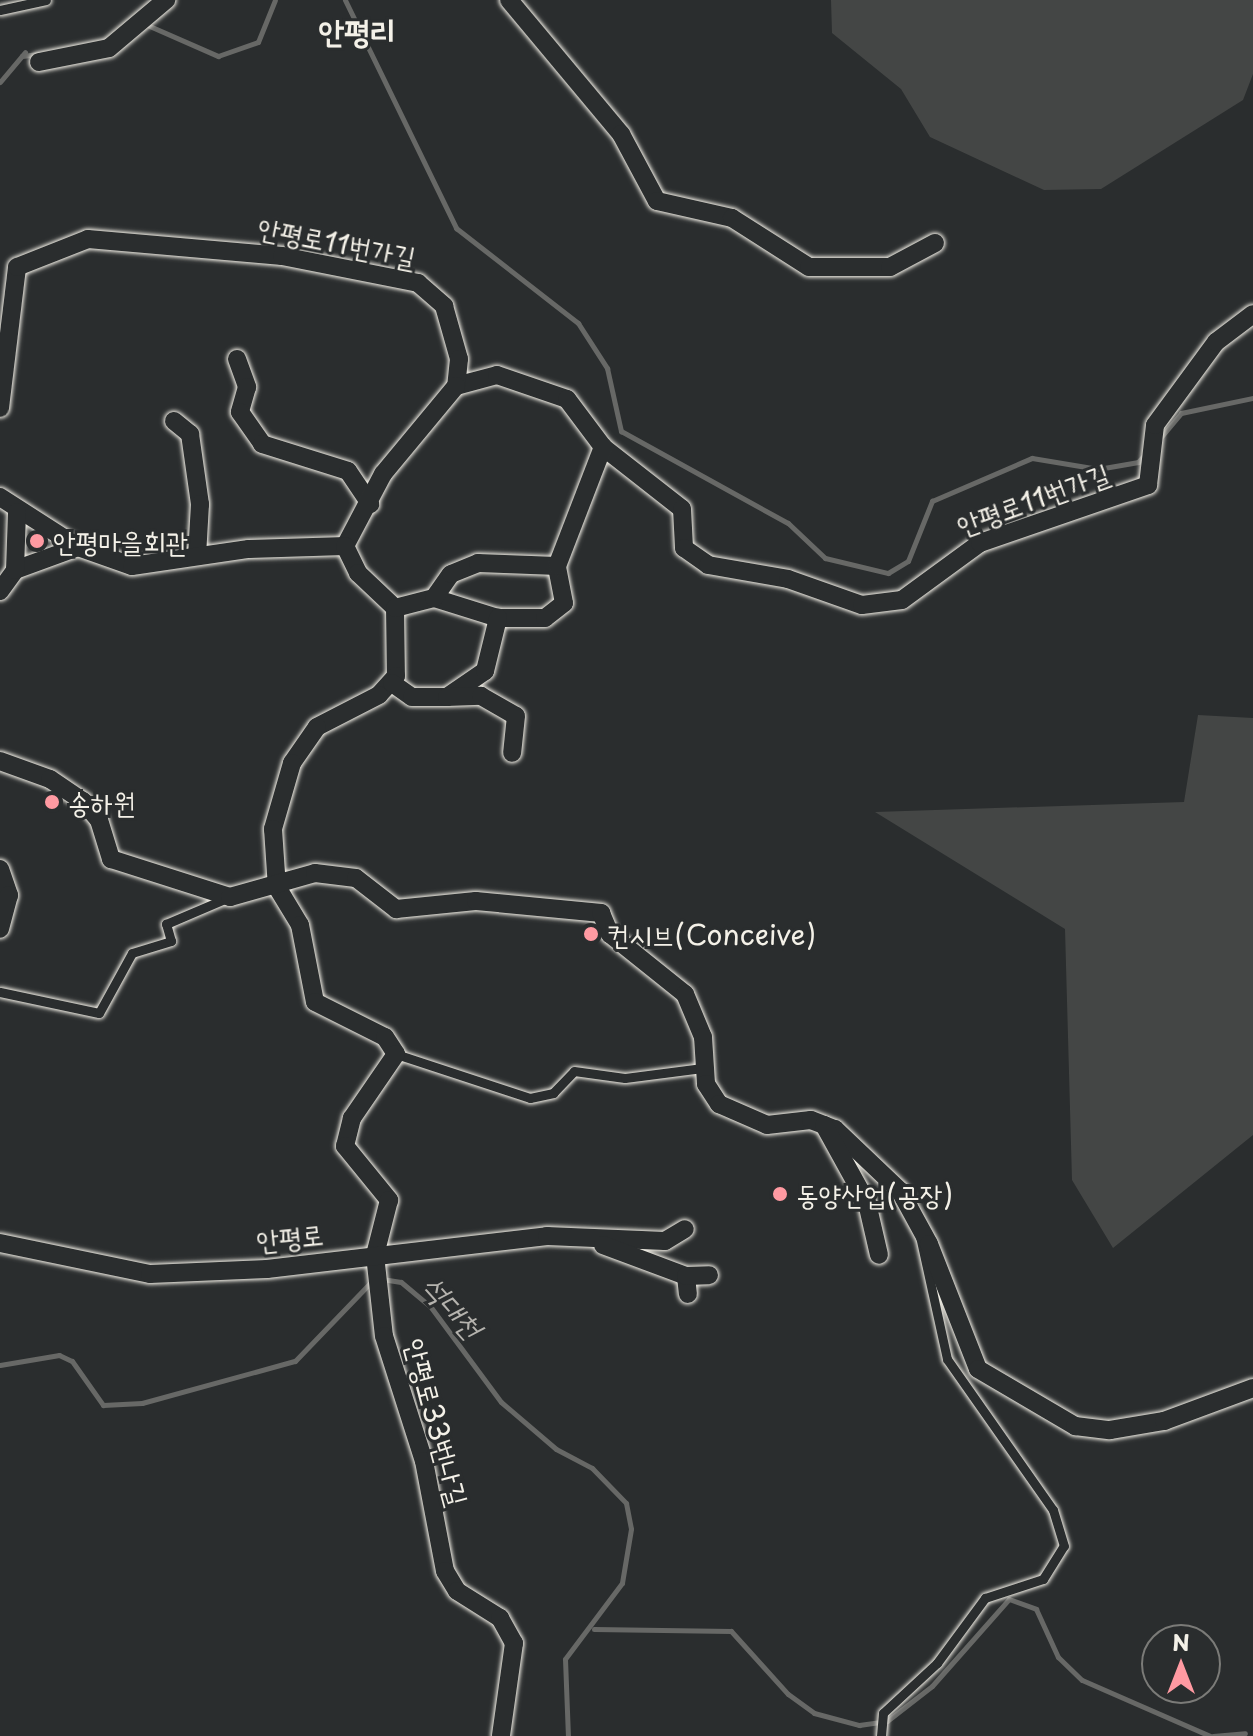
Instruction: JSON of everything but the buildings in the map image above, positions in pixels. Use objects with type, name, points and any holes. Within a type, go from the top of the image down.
[{"type":"street","points":[[39,62],[109,48],[144,22],[166,0]]},
{"type":"street","points":[[509,0],[621,134],[657,201],[732,218],[809,267],[890,267],[935,243]]},
{"type":"street","name":"안평로11번가길","points":[[0,408],[17,267],[88,239],[282,256],[418,283],[444,306],[459,359],[456,386],[497,375],[528,382],[567,399],[603,447],[682,509],[684,548],[708,565],[788,579],[862,605],[902,600],[980,543],[1125,497],[1148,485],[1155,425],[1183,382],[1216,342],[1253,314]]},
{"type":"street","points":[[237,359],[247,387],[240,412],[262,444],[348,471],[370,504]]},
{"type":"street","points":[[345,546],[370,504],[383,474],[456,386]]},
{"type":"street","points":[[174,421],[190,434],[200,504],[197,556]]},
{"type":"street","points":[[395,608],[434,598],[498,618],[545,618],[564,603],[557,566],[603,447]]},
{"type":"street","points":[[0,497],[17,512],[78,547],[132,566],[197,556],[345,546]]},
{"type":"street","points":[[0,591],[15,570],[17,512]]},
{"type":"street","points":[[345,546],[358,573],[395,608],[401,652],[392,683],[303,741],[276,813],[277,878],[300,925],[315,1002],[385,1037],[396,1054]]},
{"type":"street","points":[[15,570],[78,547]]},
{"type":"street","points":[[434,598],[451,574],[478,563],[557,566]]},
{"type":"street","points":[[447,697],[485,671],[498,618]]},
{"type":"street","points":[[392,683],[412,697],[481,696],[516,716],[512,753]]},
{"type":"street","points":[[0,761],[50,779],[99,820],[111,859],[230,897],[277,878],[315,873],[356,878],[396,909],[476,901],[601,913],[610,934],[685,994],[703,1037],[702,1068],[719,1104],[740,1118],[824,1125],[874,1162],[920,1225],[978,1369],[1075,1426],[1164,1421],[1253,1388]]},
{"type":"street","points":[[0,869],[9,895],[0,929]]},
{"type":"street","name":"안평로33번나길","points":[[396,1054],[387,1073],[345,1133],[349,1156],[389,1200],[376,1271],[384,1336],[424,1461],[445,1571],[457,1591],[500,1618],[514,1643],[501,1736]]},
{"type":"street","points":[[824,1125],[867,1203],[879,1255]]},
{"type":"street","points":[[589,1240],[665,1241],[685,1229]]},
{"type":"street","name":"안평로","points":[[0,1243],[150,1274],[376,1271],[547,1236],[589,1240]]},
{"type":"street","points":[[589,1240],[687,1285],[709,1275]]},
{"type":"lane","points":[[0,10],[46,0]]},
{"type":"lane","points":[[0,992],[99,1013],[132,953],[171,941],[166,924],[230,897]]},
{"type":"lane","points":[[396,1054],[530,1098],[553,1093],[574,1071],[625,1078],[702,1068]]},
{"type":"lane","points":[[881,1736],[884,1720],[937,1663],[985,1598],[1043,1579],[1064,1546],[1053,1510],[947,1359],[920,1259],[920,1225]]},
{"type":"shaded area","points":[[831,0],[1253,0],[1253,74],[1243,100],[1101,189],[1044,190],[930,137],[901,89],[832,33]]},
{"type":"shaded area","points":[[1198,715],[1253,718],[1253,1135],[1113,1248],[1072,1180],[1065,929],[875,812],[1184,802]]},
{"type":"waterway","points":[[145,24],[218,56],[258,42],[275,0]]},
{"type":"waterway","points":[[345,0],[456,228],[578,323],[607,368],[621,431],[788,523],[825,558],[888,573],[908,561],[932,501],[1032,458],[1098,469],[1138,462],[1146,453]]},
{"type":"waterway","points":[[0,82],[25,52]]},
{"type":"waterway","points":[[22,56],[39,54]]},
{"type":"waterway","points":[[1161,437],[1181,413],[1253,398]]},
{"type":"waterway","name":"석대천","points":[[382,1279],[401,1282],[430,1306],[501,1402],[556,1449],[592,1468],[626,1503],[631,1529],[622,1583],[565,1659],[568,1736]]},
{"type":"waterway","name":"석대천","points":[[0,1365],[59,1355],[72,1361],[103,1405],[142,1403],[295,1361],[372,1281]]},
{"type":"waterway","points":[[594,1629],[731,1631],[788,1694],[814,1713],[859,1725],[887,1721],[932,1686],[1009,1599],[1036,1609],[1058,1657],[1082,1680],[1210,1736]]},
{"type":"waterway","points":[[1213,1736],[1245,1733]]},
{"type":"place","name":"안평마을회관","points":[[37,541]]},
{"type":"place","name":"송하원","points":[[52,802]]},
{"type":"place","name":"컨시브(Conceive)","points":[[591,934]]},
{"type":"place","name":"동양산업(공장)","points":[[780,1194]]},
{"type":"district","name":"안평리","points":[[357,30]]}]
